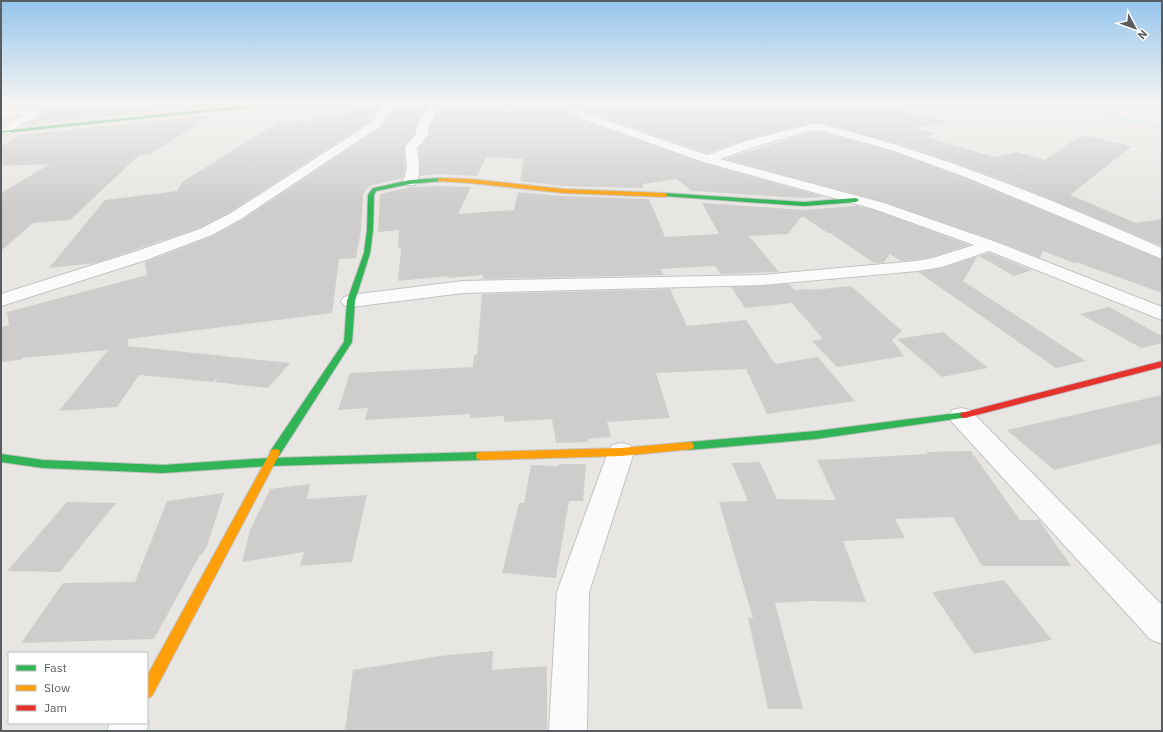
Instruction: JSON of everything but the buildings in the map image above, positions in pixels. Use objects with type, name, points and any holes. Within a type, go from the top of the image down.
[{"type":"street","points":[[1,300],[140,256],[206,232],[236,216],[358,136]]},
{"type":"street","points":[[410,182],[413,168],[411,147],[421,136]]},
{"type":"street","points":[[642,136],[707,159],[879,206],[990,246],[1162,314]]},
{"type":"street","points":[[707,159],[753,143],[778,136]]},
{"type":"street","points":[[853,136],[908,151],[964,172],[1110,231],[1162,254]]},
{"type":"street","points":[[936,175],[964,172]]},
{"type":"street","points":[[148,689],[269,462],[348,342],[351,301],[367,253],[370,230],[371,196],[374,190],[410,182],[438,180],[470,181],[563,191],[657,194],[804,204],[856,200]]},
{"type":"street","points":[[351,301],[463,286],[762,280],[917,266],[936,263],[990,246]]},
{"type":"street","points":[[1,458],[43,464],[163,469],[269,462],[621,452],[816,435],[961,416],[1162,364]]},
{"type":"street","points":[[961,416],[1162,628]]},
{"type":"street","points":[[568,731],[573,592],[621,452]]},
{"type":"traffic: fast","points":[[275,453],[348,342],[351,301],[367,253],[370,230],[371,195],[374,190],[410,182],[440,180]]},
{"type":"traffic: fast","points":[[665,195],[804,204],[856,200]]},
{"type":"traffic: fast","points":[[689,446],[816,435],[965,415]]},
{"type":"traffic: fast","points":[[1,458],[43,464],[163,469],[269,462],[481,456]]},
{"type":"traffic: slow","points":[[440,180],[470,181],[563,191],[665,195]]},
{"type":"traffic: slow","points":[[481,456],[621,452],[689,446]]},
{"type":"traffic: slow","points":[[148,689],[275,453]]},
{"type":"traffic: jam","points":[[965,415],[1162,364]]}]
